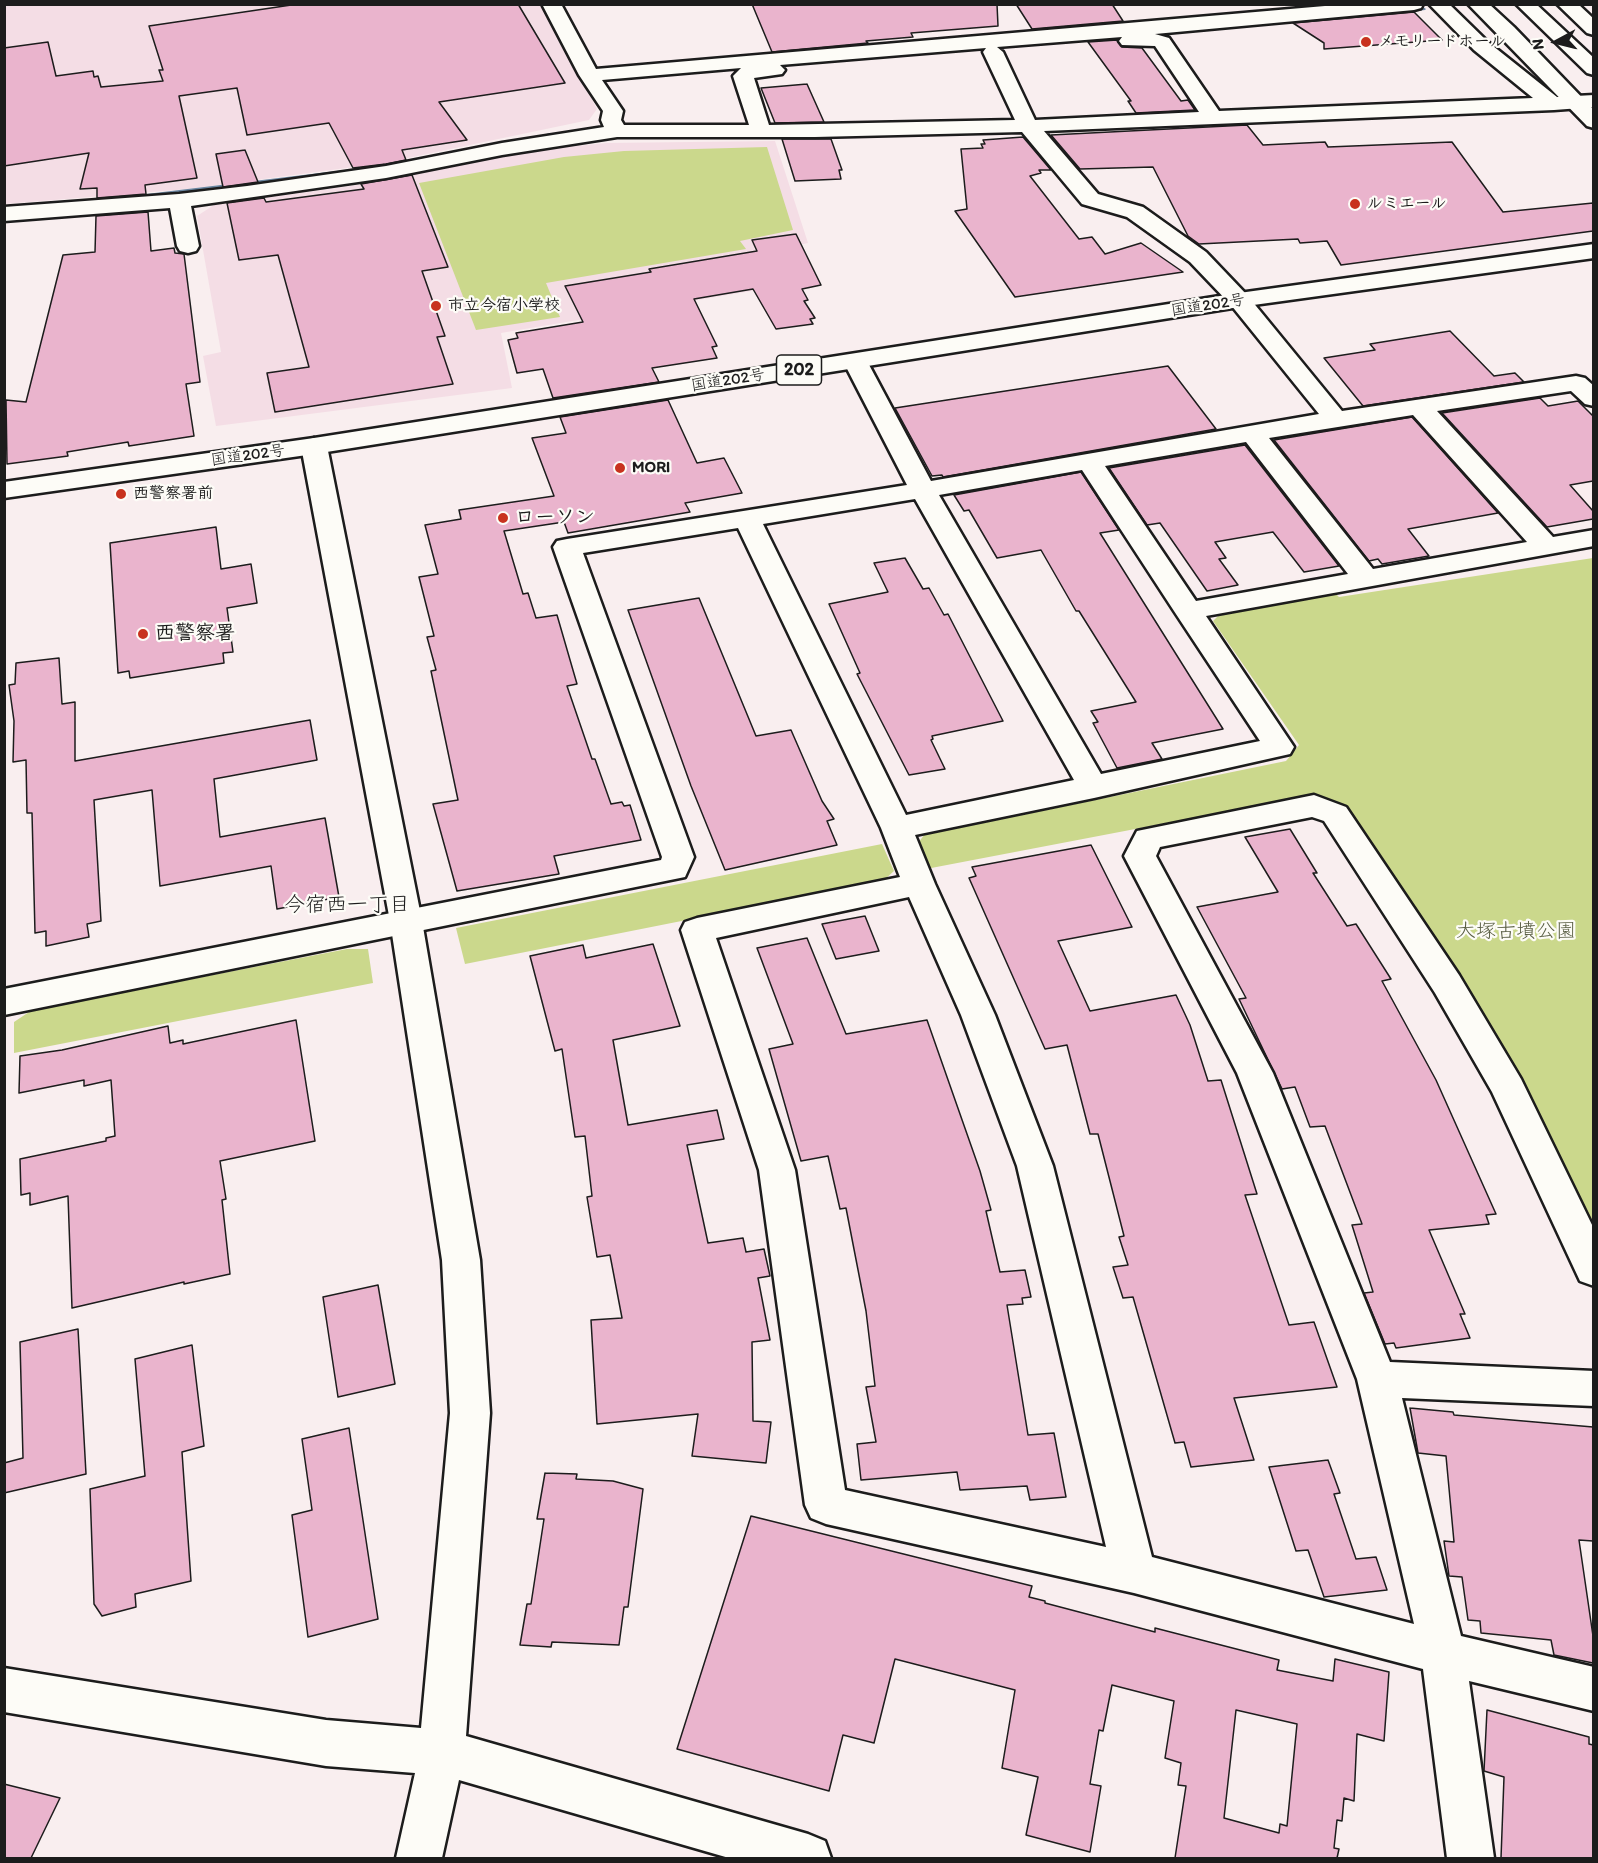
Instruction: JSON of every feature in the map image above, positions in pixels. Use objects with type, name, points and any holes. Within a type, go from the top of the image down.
[{"type":"main road","points":[[551,4],[589,75],[613,111],[611,120],[617,131]]},
{"type":"main road","points":[[589,75],[1101,33],[1414,4]]},
{"type":"main road","points":[[1438,4],[1481,46],[1554,104]]},
{"type":"main road","points":[[1525,4],[1593,69]]},
{"type":"main road","points":[[1546,4],[1593,49]]},
{"type":"main road","points":[[1566,4],[1593,29]]},
{"type":"main road","points":[[1484,7],[1588,102],[1593,122]]},
{"type":"main road","points":[[761,131],[743,76],[749,72],[1153,39],[1162,42],[1214,119]]},
{"type":"main road","points":[[993,52],[1028,126],[1090,200],[1135,212],[1198,257],[1239,300],[1336,419]]},
{"type":"main road","points":[[4,214],[178,201],[386,172],[502,149],[617,131],[1028,126],[1588,102]]},
{"type":"main road","points":[[178,201],[188,246]]},
{"type":"main road","name":"国道202号","points":[[4,490],[314,446],[1239,300],[1593,251]]},
{"type":"main road","points":[[855,361],[922,490],[1094,788]]},
{"type":"main road","points":[[4,1002],[674,869],[678,857],[567,547],[922,490],[1336,419],[1576,383],[1593,399]]},
{"type":"main road","points":[[1418,406],[1546,546]]},
{"type":"main road","points":[[1252,433],[1367,580]]},
{"type":"main road","points":[[314,446],[406,921],[461,1260],[470,1413],[442,1752],[419,1858]]},
{"type":"main road","points":[[897,828],[1279,747],[1089,462]]},
{"type":"main road","points":[[747,518],[897,828],[919,884],[978,1015],[1035,1166],[1134,1573]]},
{"type":"main road","points":[[1188,611],[1593,538]]},
{"type":"main road","points":[[1472,1858],[1443,1653],[1377,1379],[1255,1073],[1140,856],[1148,839],[1314,806],[1335,814],[1447,984],[1508,1089],[1593,1270]]},
{"type":"main road","points":[[919,884],[697,930],[777,1170],[826,1506],[1134,1573],[1443,1653],[1593,1689]]},
{"type":"main road","points":[[1377,1379],[1593,1389]]},
{"type":"main road","points":[[4,1690],[326,1743],[442,1752],[808,1858]]},
{"type":"shaded area","points":[[5,5],[542,5],[597,109],[589,120],[384,163],[188,189],[5,204]]},
{"type":"shaded area","name":"市立今宿小学校","points":[[775,141],[808,243],[794,246],[817,280],[501,333],[512,388],[216,426],[203,356],[221,352],[197,216],[214,205],[365,184],[529,151],[606,143]]},
{"type":"green space","points":[[767,147],[793,230],[740,241],[746,249],[546,283],[560,317],[476,330],[419,183],[564,157],[624,151]]},
{"type":"green space","name":"大塚古墳公園","points":[[1593,558],[1593,1236],[1461,984],[1342,805],[1313,795],[926,869],[916,846],[924,835],[1286,761],[1299,745],[1213,621],[1219,615],[1336,594],[1339,597]]},
{"type":"green space","points":[[882,844],[894,871],[883,881],[465,964],[456,928]]},
{"type":"green space","points":[[347,949],[368,949],[373,983],[14,1053],[14,1022],[32,1010]]},
{"type":"building","points":[[298,4],[518,4],[565,83],[439,102],[467,140],[402,150],[406,160],[386,164],[353,168],[329,123],[247,135],[237,88],[179,96],[197,178],[145,185],[146,194],[97,198],[97,188],[80,189],[89,153],[4,166],[4,48],[48,42],[56,76],[93,71],[94,77],[98,76],[101,87],[163,81],[159,70],[163,70],[149,26]]},
{"type":"building","points":[[752,4],[997,4],[998,26],[911,33],[913,37],[772,52]]},
{"type":"building","points":[[1016,4],[1112,4],[1123,21],[1032,29]]},
{"type":"building","points":[[1414,12],[1442,40],[1324,49],[1324,43],[1293,23]]},
{"type":"building","points":[[1117,40],[1122,47],[1142,48],[1181,101],[1188,100],[1195,110],[1136,113],[1128,101],[1131,101],[1088,42]]},
{"type":"building","points":[[807,84],[824,122],[775,123],[761,88]]},
{"type":"building","points":[[1247,125],[1263,145],[1325,142],[1328,147],[1452,142],[1503,212],[1593,203],[1593,231],[1341,265],[1327,241],[1300,243],[1298,239],[1199,244],[1188,236],[1153,167],[1080,169],[1051,135]]},
{"type":"building","points":[[1023,137],[1051,170],[1039,170],[1041,173],[1030,176],[1079,239],[1092,237],[1105,254],[1141,243],[1183,272],[1015,297],[955,211],[967,209],[961,149],[983,148],[981,144],[985,144],[983,140]]},
{"type":"building","points":[[782,139],[831,139],[842,170],[839,170],[841,179],[795,181]]},
{"type":"building","points":[[245,150],[258,182],[223,187],[216,154]]},
{"type":"building","points":[[412,175],[448,267],[422,271],[445,336],[437,337],[453,384],[275,412],[267,373],[309,367],[278,255],[239,260],[227,203],[264,198],[266,202],[364,189],[361,184]]},
{"type":"building","points":[[148,212],[151,251],[174,248],[175,253],[184,254],[200,382],[186,384],[194,436],[129,446],[128,442],[67,452],[68,456],[7,464],[6,400],[26,402],[63,255],[95,252],[96,216]]},
{"type":"building","points":[[796,234],[821,285],[802,289],[808,300],[804,301],[815,318],[810,319],[813,324],[776,329],[753,289],[694,299],[717,346],[712,347],[717,358],[652,368],[659,382],[553,398],[543,369],[517,373],[508,340],[518,338],[516,333],[583,322],[565,286],[757,251],[752,240]]},
{"type":"building","points":[[1450,331],[1494,376],[1515,373],[1524,382],[1363,406],[1324,358],[1375,350],[1370,344]]},
{"type":"building","points":[[1168,366],[1216,429],[943,477],[942,475],[932,476],[895,408]]},
{"type":"building","points":[[1540,398],[1548,406],[1578,401],[1593,416],[1593,481],[1570,485],[1593,511],[1593,519],[1547,527],[1442,413]]},
{"type":"building","points":[[668,400],[697,463],[724,458],[742,493],[685,503],[690,512],[568,533],[564,522],[504,531],[523,594],[528,593],[536,618],[557,615],[577,684],[567,686],[592,759],[595,759],[611,804],[622,802],[624,806],[630,805],[641,840],[554,856],[559,874],[457,891],[433,804],[458,800],[431,671],[436,670],[427,637],[434,636],[419,577],[438,574],[425,525],[461,519],[459,510],[554,496],[532,438],[566,433],[560,417]]},
{"type":"building","points":[[1412,417],[1498,513],[1408,529],[1429,556],[1382,564],[1378,559],[1369,561],[1274,440]]},
{"type":"building","points":[[1245,445],[1339,566],[1304,572],[1273,532],[1215,542],[1226,558],[1219,559],[1238,585],[1207,591],[1160,523],[1147,525],[1109,468]]},
{"type":"building","points":[[1081,472],[1119,530],[1100,533],[1223,729],[1152,743],[1162,759],[1117,768],[1093,723],[1098,722],[1091,711],[1136,702],[1079,611],[1076,611],[1041,550],[997,558],[969,510],[964,511],[954,495]]},
{"type":"building","points":[[216,527],[221,569],[251,564],[257,603],[227,608],[233,652],[223,653],[224,663],[130,678],[129,671],[118,673],[110,543]]},
{"type":"building","points":[[905,558],[923,589],[929,588],[944,615],[948,614],[1003,721],[932,736],[931,740],[945,769],[909,775],[857,674],[860,673],[829,604],[888,592],[874,563]]},
{"type":"building","points":[[699,598],[756,736],[791,730],[822,801],[834,819],[827,821],[837,845],[725,870],[691,786],[628,610]]},
{"type":"building","points":[[59,658],[62,704],[75,702],[75,761],[310,720],[317,760],[214,779],[220,837],[325,818],[339,897],[277,909],[271,866],[160,886],[152,790],[94,800],[101,921],[87,924],[89,937],[46,946],[46,931],[35,933],[32,813],[27,813],[26,760],[13,762],[14,721],[9,685],[15,684],[16,663]]},
{"type":"building","points":[[1290,829],[1317,873],[1313,873],[1347,926],[1356,924],[1391,979],[1382,981],[1436,1080],[1496,1214],[1486,1215],[1489,1224],[1429,1230],[1465,1314],[1460,1314],[1470,1338],[1396,1348],[1394,1343],[1385,1344],[1364,1293],[1373,1292],[1352,1225],[1362,1224],[1325,1126],[1310,1127],[1295,1087],[1282,1089],[1239,999],[1246,998],[1197,907],[1278,892],[1245,837]]},
{"type":"building","points":[[1091,845],[1132,927],[1058,941],[1090,1011],[1176,995],[1190,1025],[1208,1081],[1221,1080],[1257,1194],[1245,1195],[1289,1325],[1314,1322],[1337,1387],[1234,1398],[1254,1460],[1191,1467],[1184,1442],[1175,1443],[1133,1297],[1123,1298],[1113,1267],[1128,1265],[1119,1237],[1124,1236],[1098,1134],[1090,1134],[1067,1045],[1045,1049],[969,878],[976,876],[972,867]]},
{"type":"building","points":[[865,916],[879,951],[836,959],[822,924]]},
{"type":"building","points":[[807,938],[846,1034],[927,1020],[980,1171],[991,1210],[986,1211],[1000,1272],[1025,1270],[1031,1297],[1022,1298],[1023,1304],[1007,1305],[1028,1435],[1054,1433],[1066,1497],[1030,1500],[1027,1486],[960,1490],[957,1472],[861,1480],[857,1444],[876,1442],[866,1387],[875,1386],[866,1311],[846,1208],[840,1209],[828,1156],[801,1161],[769,1049],[793,1044],[757,948]]},
{"type":"building","points":[[653,944],[680,1026],[613,1040],[628,1125],[717,1110],[724,1139],[687,1145],[708,1243],[743,1238],[746,1252],[764,1249],[770,1276],[758,1278],[770,1340],[752,1342],[753,1421],[771,1422],[766,1463],[692,1456],[698,1414],[597,1424],[591,1320],[622,1318],[610,1255],[597,1257],[587,1197],[592,1196],[585,1136],[575,1137],[562,1049],[555,1051],[530,956],[583,945],[586,958]]},
{"type":"building","points":[[296,1020],[315,1141],[220,1161],[226,1199],[222,1200],[230,1274],[184,1284],[184,1282],[72,1308],[68,1196],[30,1205],[30,1193],[21,1195],[20,1159],[106,1141],[106,1138],[115,1136],[111,1080],[84,1086],[84,1080],[19,1093],[20,1056],[62,1050],[168,1026],[170,1043],[183,1040],[183,1044]]},
{"type":"building","points":[[378,1285],[395,1384],[338,1397],[323,1297]]},
{"type":"building","points":[[78,1329],[86,1474],[4,1493],[4,1463],[23,1458],[20,1342]]},
{"type":"building","points":[[192,1345],[204,1446],[182,1452],[191,1581],[135,1594],[136,1607],[102,1616],[94,1604],[90,1489],[145,1476],[135,1359]]},
{"type":"building","points":[[1410,1408],[1453,1412],[1454,1415],[1593,1427],[1593,1541],[1579,1540],[1593,1636],[1593,1663],[1554,1655],[1551,1640],[1481,1633],[1480,1621],[1468,1620],[1462,1577],[1449,1576],[1444,1541],[1454,1542],[1446,1456],[1418,1453]]},
{"type":"building","points":[[349,1428],[378,1619],[308,1637],[292,1515],[312,1510],[302,1439]]},
{"type":"building","points":[[1328,1460],[1340,1493],[1334,1494],[1356,1559],[1376,1557],[1387,1590],[1324,1597],[1308,1550],[1296,1551],[1269,1467]]},
{"type":"building","points":[[545,1473],[577,1474],[576,1479],[613,1481],[643,1489],[628,1607],[624,1607],[619,1645],[552,1642],[551,1647],[520,1645],[527,1604],[531,1604],[544,1519],[537,1519]]},
{"type":"building","points":[[751,1516],[1032,1586],[1029,1597],[1045,1601],[1045,1603],[1155,1632],[1155,1628],[1279,1660],[1277,1670],[1333,1681],[1335,1659],[1389,1672],[1384,1741],[1357,1734],[1354,1801],[1344,1798],[1342,1821],[1337,1820],[1334,1848],[1339,1849],[1337,1858],[1175,1858],[1186,1786],[1178,1785],[1181,1763],[1165,1758],[1174,1701],[1112,1685],[1103,1731],[1099,1730],[1090,1784],[1101,1786],[1090,1852],[1026,1835],[1038,1777],[1002,1768],[1015,1690],[895,1659],[874,1743],[843,1735],[829,1791],[677,1749]],"holes":[[[1236,1710],[1297,1724],[1287,1826],[1280,1824],[1279,1833],[1224,1818]]]},
{"type":"building","points":[[1487,1710],[1589,1737],[1589,1744],[1593,1745],[1593,1858],[1501,1858],[1504,1777],[1484,1771]]},
{"type":"building","points":[[4,1784],[60,1798],[31,1858],[4,1858]]},
{"type":"waterway","points":[[1402,11],[1423,9]]},
{"type":"waterway","points":[[530,139],[550,135]]},
{"type":"waterway","points":[[138,197],[361,170]]},
{"type":"place","name":"メモリードホール","points":[[1366,42]]},
{"type":"place","name":"ルミエール","points":[[1355,204]]},
{"type":"place","name":"市立今宿小学校","points":[[436,306]]},
{"type":"place","name":"MORI","points":[[620,468]]},
{"type":"place","name":"西警察署前","points":[[121,494]]},
{"type":"place","name":"ローソン","points":[[503,518]]},
{"type":"place","name":"西警察署","points":[[143,634]]},
{"type":"district","name":"今宿西一丁目","points":[[347,906]]}]
